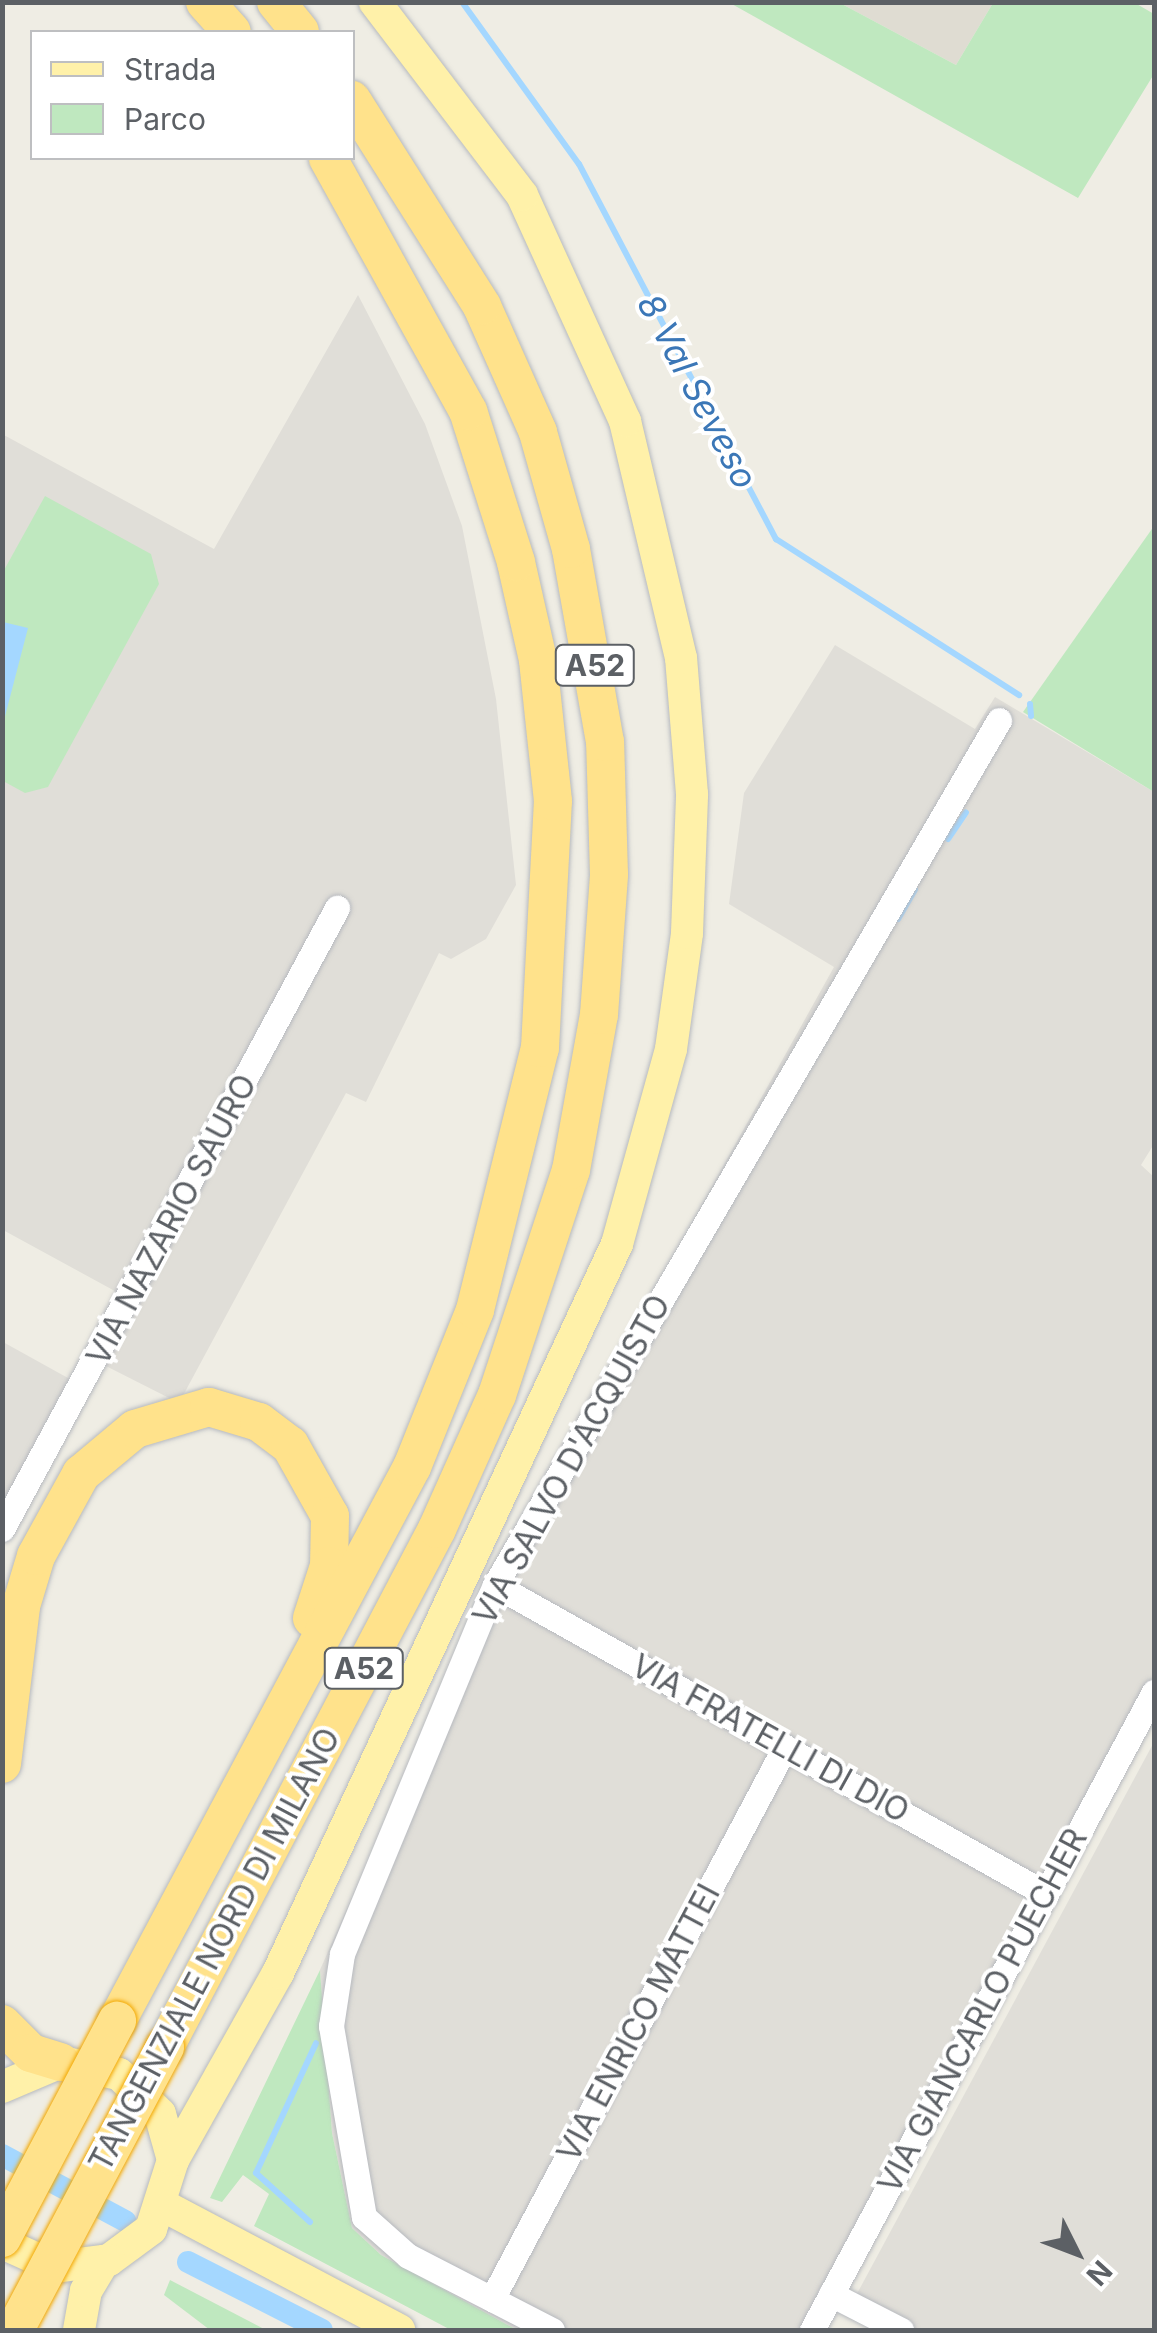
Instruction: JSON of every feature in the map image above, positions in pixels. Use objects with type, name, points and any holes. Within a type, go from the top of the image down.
[{"type":"highway","points":[[205,2],[230,30]]},
{"type":"highway","points":[[276,2],[298,30]]},
{"type":"highway","name":"TANGENZIALE NORD DI MILANO","points":[[17,2325],[437,1528],[497,1395],[572,1170],[598,1015],[609,874],[605,742],[572,549],[538,432],[482,306],[355,105]]},
{"type":"highway","name":"TANGENZIALE NORD DI MILANO","points":[[2,2240],[412,1466],[475,1310],[540,1048],[553,906],[538,660],[508,532],[438,349],[329,160]]},
{"type":"highway","points":[[2,1764],[26,1584],[80,1474],[117,1439],[166,1415],[209,1407],[260,1422],[312,1471],[332,1547],[308,1626],[200,1865]]},
{"type":"highway","points":[[2,2024],[31,2053],[61,2062]]},
{"type":"main road","points":[[2,2240],[60,2267],[104,2261],[132,2247],[164,2206],[173,2160],[211,2097],[326,1874],[617,1244],[660,1100],[687,933],[692,794],[681,658],[625,421],[522,196],[375,2]]},
{"type":"main road","points":[[2,2087],[61,2062],[119,2074],[160,2114],[173,2160]]},
{"type":"main road","points":[[160,2114],[181,2118],[211,2097]]},
{"type":"main road","points":[[164,2206],[399,2330]]},
{"type":"main road","points":[[80,2320],[104,2261]]},
{"type":"main road","points":[[60,2267],[80,2320]]},
{"type":"street","name":"VIA SALVO D'ACQUISTO","points":[[552,2330],[408,2256],[364,2217],[331,2026],[342,1954],[495,1584],[999,720]]},
{"type":"street","name":"VIA NAZARIO SAURO","points":[[2,1529],[337,908]]},
{"type":"street","name":"VIA FRATELLI DI DIO","points":[[495,1584],[1046,1894]]},
{"type":"street","name":"VIA GIANCARLO PUECHER","points":[[812,2330],[1154,1692]]},
{"type":"street","name":"VIA ENRICO MATTEI","points":[[492,2299],[785,1747]]},
{"type":"street","points":[[831,2294],[901,2330]]},
{"type":"shaded area","points":[[840,3],[993,3],[956,65]]},
{"type":"shaded area","points":[[358,295],[425,424],[462,526],[496,699],[516,885],[486,939],[451,959],[439,953],[366,1102],[346,1093],[179,1403],[102,1364],[135,1302],[3,1230],[2,434],[214,549]]},
{"type":"shaded area","points":[[835,645],[975,729],[995,697],[1154,792],[1154,1144],[1141,1165],[1154,1177],[1154,1675],[802,2330],[517,2330],[381,2255],[352,2228],[332,2133],[320,1970],[484,1596],[834,967],[729,904],[744,793]]},
{"type":"shaded area","points":[[3,1342],[77,1383],[3,1518]]},
{"type":"shaded area","points":[[1154,1742],[1154,2330],[873,2330],[845,2316]]},
{"type":"green space","points":[[730,3],[840,3],[956,65],[993,3],[1135,3],[1154,14],[1154,74],[1078,198]]},
{"type":"green space","points":[[45,496],[151,554],[159,584],[48,787],[25,793],[3,781],[3,572]]},
{"type":"green space","points":[[1154,526],[1154,792],[1023,712]]},
{"type":"green space","points":[[320,1970],[332,2133],[352,2228],[381,2255],[517,2330],[451,2330],[254,2226],[269,2194],[243,2175],[222,2202],[210,2198]]},
{"type":"green space","points":[[170,2280],[266,2330],[210,2330],[164,2295]]},
{"type":"water","points":[[2,622],[28,628],[3,724]]},
{"type":"waterway","name":"8 Val Seveso","points":[[462,2],[579,164],[776,539],[1019,695]]},
{"type":"waterway","name":"8 Val Seveso","points":[[1030,704],[1031,716]]},
{"type":"waterway","name":"8 Val Seveso","points":[[948,839],[966,812]]},
{"type":"waterway","name":"8 Val Seveso","points":[[898,919],[915,890]]},
{"type":"waterway","name":"8 Val Seveso","points":[[310,2222],[256,2173],[316,2043]]},
{"type":"waterway","points":[[2,2155],[125,2221]]},
{"type":"waterway","points":[[188,2262],[322,2330]]}]
